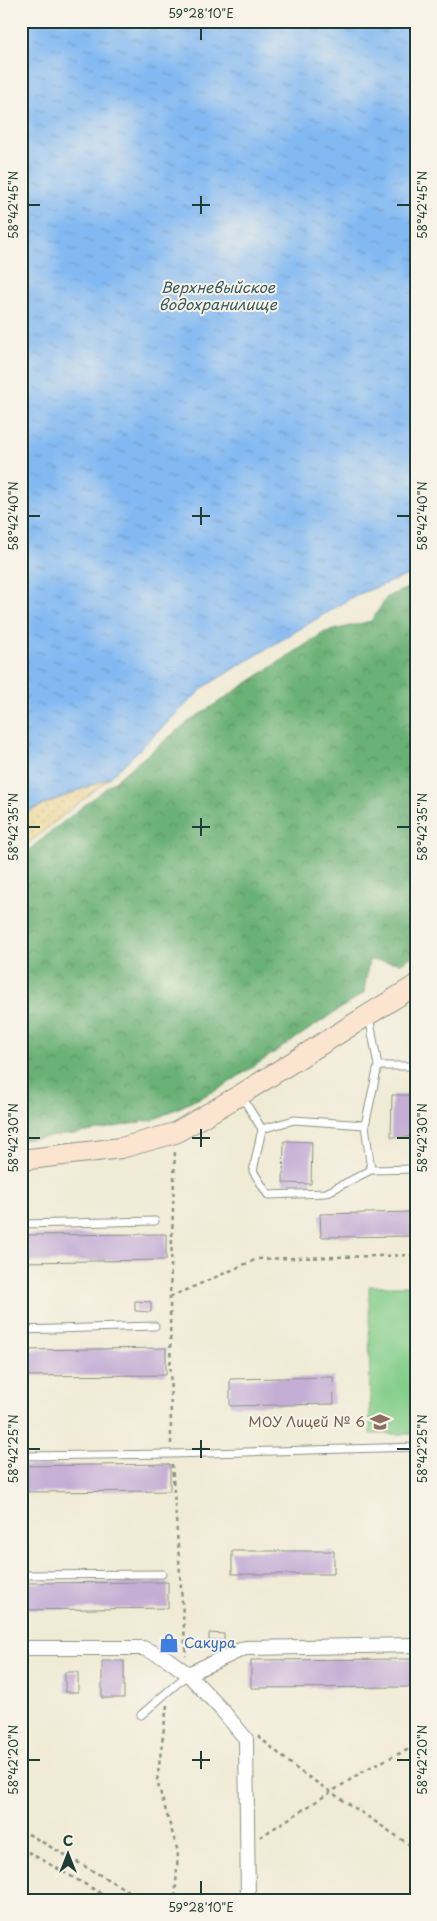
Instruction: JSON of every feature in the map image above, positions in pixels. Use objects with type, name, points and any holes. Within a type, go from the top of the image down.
[{"type":"street","points":[[21,1160],[121,1148],[175,1133],[416,986]]},
{"type":"street","points":[[188,1674],[244,1648],[416,1645]]},
{"type":"street","points":[[21,1648],[143,1648],[166,1658],[188,1674],[246,1739],[248,1900]]},
{"type":"lane","points":[[368,1016],[378,1066],[365,1125],[371,1170]]},
{"type":"lane","points":[[378,1066],[416,1066]]},
{"type":"lane","points":[[240,1095],[262,1129],[253,1171],[268,1195],[326,1193],[371,1170],[416,1170]]},
{"type":"lane","points":[[262,1129],[294,1120],[365,1125]]},
{"type":"lane","points":[[21,1224],[155,1221]]},
{"type":"lane","points":[[21,1330],[155,1326]]},
{"type":"lane","points":[[21,1456],[416,1447]]},
{"type":"lane","points":[[21,1575],[162,1574]]},
{"type":"lane","points":[[141,1715],[188,1674]]},
{"type":"path","points":[[175,1133],[170,1297],[172,1454],[188,1674]]},
{"type":"path","points":[[170,1297],[257,1258],[416,1255]]},
{"type":"path","points":[[168,1699],[157,1781],[178,1852],[175,1900]]},
{"type":"path","points":[[254,1732],[298,1770],[416,1849]]},
{"type":"path","points":[[248,1845],[372,1766],[416,1746]]},
{"type":"path","points":[[21,1830],[144,1900]]},
{"type":"path","points":[[21,1848],[113,1900]]},
{"type":"green space","points":[[416,584],[416,954],[401,963],[369,960],[364,993],[221,1088],[153,1120],[75,1134],[21,1140],[21,856],[188,722],[325,632],[371,621],[387,597]]},
{"type":"green space","points":[[369,1286],[416,1286],[416,1434],[370,1434]]},
{"type":"sand","points":[[111,777],[21,849],[21,814]]},
{"type":"water","name":"Верхневыйское водохранилище","points":[[21,21],[416,21],[416,572],[354,596],[204,687],[111,777],[21,814]]},
{"type":"building","points":[[392,1095],[416,1095],[416,1137],[391,1137]]},
{"type":"building","points":[[284,1141],[312,1142],[311,1184],[283,1183]]},
{"type":"building","points":[[416,1212],[416,1236],[321,1237],[320,1214]]},
{"type":"building","points":[[166,1234],[166,1260],[21,1262],[21,1235]]},
{"type":"building","points":[[135,1301],[151,1302],[151,1312],[135,1311]]},
{"type":"building","points":[[166,1348],[166,1375],[21,1376],[21,1350]]},
{"type":"building","points":[[333,1377],[334,1404],[230,1406],[230,1379]]},
{"type":"building","points":[[170,1464],[170,1491],[21,1492],[21,1466]]},
{"type":"building","points":[[232,1551],[334,1551],[334,1574],[232,1574]]},
{"type":"building","points":[[168,1582],[168,1608],[21,1610],[21,1583]]},
{"type":"building","points":[[209,1633],[224,1634],[224,1645],[209,1644]]},
{"type":"building","points":[[416,1659],[416,1687],[251,1688],[251,1660]]},
{"type":"building","points":[[102,1661],[124,1661],[124,1698],[102,1698]]},
{"type":"building","points":[[65,1672],[78,1672],[78,1692],[65,1692]]},
{"type":"place","name":"МОУ Лицей № 6","points":[[380,1422]]},
{"type":"place","name":"Сакура","points":[[169,1643]]}]
